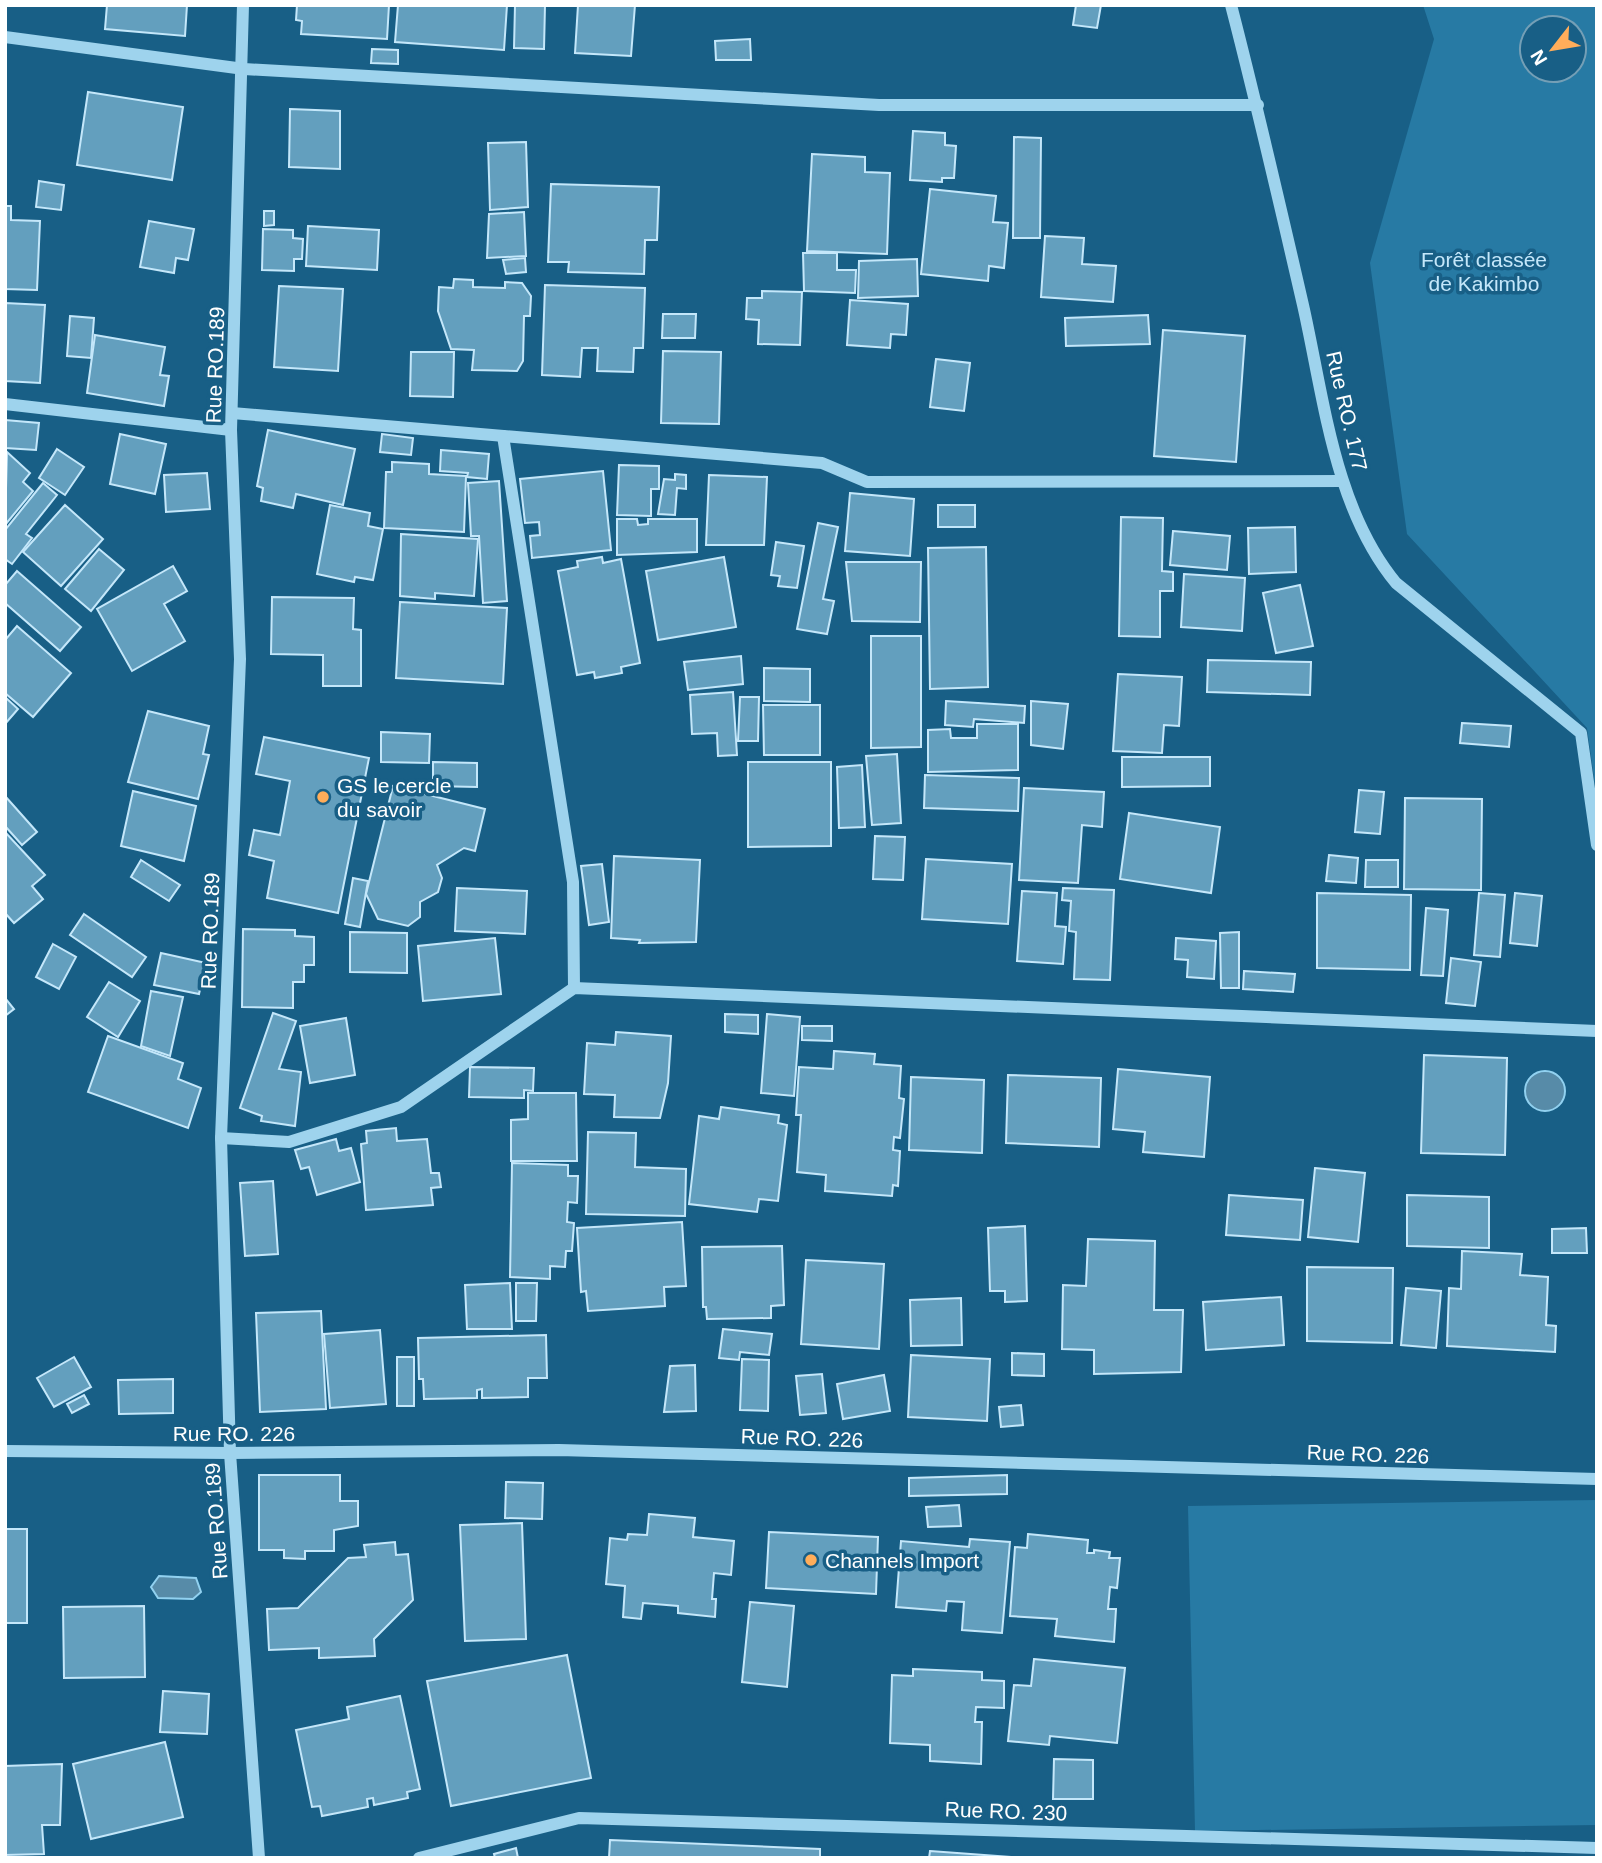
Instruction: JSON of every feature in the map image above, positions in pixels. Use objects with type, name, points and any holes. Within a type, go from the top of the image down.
[{"type":"street","name":"Rue RO.189","points":[[243,5],[244,69],[231,430],[240,659],[221,1138],[230,1453],[259,1858]]},
{"type":"street","name":"Rue RO. 177","points":[[1231,5],[1258,105],[1342,481],[1375,558],[1396,583],[1581,733],[1597,845]]},
{"type":"street","points":[[5,37],[244,69],[879,105],[1258,105]]},
{"type":"street","points":[[5,404],[231,430]]},
{"type":"street","points":[[232,413],[822,463],[867,482],[1342,481]]},
{"type":"street","points":[[503,436],[573,882],[574,988]]},
{"type":"street","points":[[221,1138],[289,1142],[401,1107],[574,988],[1597,1031]]},
{"type":"street","name":"Rue RO. 226","points":[[5,1451],[230,1453],[559,1450],[1597,1479]]},
{"type":"street","name":"Rue RO. 230","points":[[419,1858],[579,1818],[1597,1848]]},
{"type":"green space","name":"Forêt classée de Kakimbo","points":[[1423,5],[1597,5],[1597,799],[1587,728],[1407,534],[1370,263],[1434,39]]},
{"type":"green space","points":[[1597,1500],[1597,1825],[1195,1831],[1188,1506]]},
{"type":"shaded area","points":[[1545,1071],[1559,1077],[1565,1091],[1559,1105],[1545,1111],[1531,1105],[1525,1091],[1531,1077]]},
{"type":"shaded area","points":[[159,1576],[196,1578],[201,1592],[193,1599],[158,1598],[151,1587]]},
{"type":"building","points":[[107,5],[187,5],[185,36],[105,29]]},
{"type":"building","points":[[297,5],[389,5],[387,39],[301,34],[302,21],[296,20]]},
{"type":"building","points":[[398,5],[507,5],[504,50],[395,42]]},
{"type":"building","points":[[515,5],[545,5],[544,49],[514,48]]},
{"type":"building","points":[[578,5],[635,5],[631,56],[575,53]]},
{"type":"building","points":[[1076,5],[1101,5],[1097,28],[1073,25]]},
{"type":"building","points":[[750,39],[751,60],[716,60],[715,41]]},
{"type":"building","points":[[372,49],[398,50],[398,64],[371,63]]},
{"type":"building","points":[[88,92],[183,107],[172,180],[77,165]]},
{"type":"building","points":[[290,109],[340,111],[340,169],[289,167]]},
{"type":"building","points":[[913,131],[945,133],[945,145],[956,146],[954,178],[942,178],[942,182],[910,180]]},
{"type":"building","points":[[1014,137],[1041,138],[1040,238],[1013,238]]},
{"type":"building","points":[[526,142],[528,207],[490,210],[488,143]]},
{"type":"building","points":[[812,154],[865,157],[865,172],[890,173],[887,254],[807,251]]},
{"type":"building","points":[[39,181],[64,185],[61,210],[36,207]]},
{"type":"building","points":[[551,184],[659,187],[657,240],[645,240],[644,274],[568,272],[569,262],[548,262]]},
{"type":"building","points":[[930,189],[996,196],[993,222],[1008,223],[1004,268],[989,266],[988,281],[921,274]]},
{"type":"building","points":[[5,206],[11,206],[11,220],[40,221],[37,290],[5,289]]},
{"type":"building","points":[[264,211],[274,211],[274,225],[264,226]]},
{"type":"building","points":[[524,212],[526,256],[487,258],[489,214]]},
{"type":"building","points":[[149,221],[194,229],[188,260],[176,258],[174,273],[140,267]]},
{"type":"building","points":[[308,226],[379,230],[377,270],[306,266]]},
{"type":"building","points":[[263,229],[293,230],[293,238],[303,239],[302,259],[294,259],[294,271],[262,270]]},
{"type":"building","points":[[1045,236],[1084,238],[1082,264],[1116,266],[1113,302],[1041,297]]},
{"type":"building","points":[[803,253],[837,253],[837,270],[856,270],[855,293],[804,291]]},
{"type":"building","points":[[525,258],[526,272],[506,274],[503,260]]},
{"type":"building","points":[[917,259],[918,296],[858,298],[859,261]]},
{"type":"building","points":[[454,279],[473,280],[473,287],[505,288],[505,282],[522,283],[531,296],[530,316],[524,316],[523,361],[517,371],[472,370],[474,350],[451,349],[438,311],[439,287],[453,288]]},
{"type":"building","points":[[545,285],[645,288],[643,348],[634,348],[633,372],[597,371],[598,348],[582,348],[580,377],[542,375]]},
{"type":"building","points":[[279,286],[343,289],[338,371],[274,367]]},
{"type":"building","points":[[762,291],[802,292],[800,345],[758,344],[759,320],[746,319],[747,298],[762,298]]},
{"type":"building","points":[[850,300],[908,304],[906,335],[891,334],[890,348],[847,345]]},
{"type":"building","points":[[5,303],[45,305],[40,383],[5,381]]},
{"type":"building","points":[[663,314],[696,314],[695,338],[662,338]]},
{"type":"building","points":[[1148,315],[1150,344],[1066,346],[1065,318]]},
{"type":"building","points":[[70,316],[94,318],[91,358],[67,356]]},
{"type":"building","points":[[1163,330],[1245,336],[1236,462],[1154,456]]},
{"type":"building","points":[[95,335],[165,347],[160,375],[169,376],[164,406],[87,393]]},
{"type":"building","points":[[663,351],[721,352],[719,424],[661,423]]},
{"type":"building","points":[[411,352],[454,352],[453,397],[410,396]]},
{"type":"building","points":[[936,359],[970,363],[964,411],[930,407]]},
{"type":"building","points":[[5,420],[39,423],[36,450],[5,448]]},
{"type":"building","points":[[268,430],[355,449],[343,505],[296,494],[293,508],[261,501],[263,488],[257,486]]},
{"type":"building","points":[[120,434],[166,444],[155,494],[110,484]]},
{"type":"building","points":[[382,434],[413,438],[411,455],[380,452]]},
{"type":"building","points":[[57,449],[84,467],[65,495],[39,478]]},
{"type":"building","points":[[441,450],[489,454],[487,479],[467,477],[468,473],[440,471]]},
{"type":"building","points":[[7,452],[30,473],[23,482],[33,491],[5,525]]},
{"type":"building","points":[[392,462],[429,464],[429,474],[466,476],[464,532],[384,528],[386,472],[392,472]]},
{"type":"building","points":[[619,465],[659,466],[659,489],[651,489],[651,516],[617,515]]},
{"type":"building","points":[[603,471],[611,550],[532,558],[530,536],[540,535],[539,522],[525,523],[520,479]]},
{"type":"building","points":[[207,473],[210,509],[166,512],[164,475]]},
{"type":"building","points":[[675,474],[686,475],[686,489],[677,488],[675,515],[658,514],[664,479],[675,480]]},
{"type":"building","points":[[709,475],[767,477],[764,545],[706,545]]},
{"type":"building","points":[[499,481],[507,601],[483,603],[479,536],[471,536],[468,483]]},
{"type":"building","points":[[43,483],[57,495],[26,534],[32,538],[12,564],[5,559],[5,530]]},
{"type":"building","points":[[850,493],[914,499],[910,556],[845,551]]},
{"type":"building","points":[[65,505],[103,539],[61,586],[23,552]]},
{"type":"building","points":[[330,505],[370,513],[368,526],[383,529],[373,580],[355,577],[354,582],[317,574]]},
{"type":"building","points":[[938,505],[975,505],[975,527],[938,527]]},
{"type":"building","points":[[1121,517],[1163,518],[1162,571],[1173,572],[1173,591],[1160,591],[1160,637],[1119,636]]},
{"type":"building","points":[[617,519],[637,519],[638,525],[648,524],[648,519],[697,519],[697,552],[617,555]]},
{"type":"building","points":[[818,523],[838,527],[823,599],[834,601],[827,634],[797,629]]},
{"type":"building","points":[[1295,527],[1296,572],[1249,574],[1248,528]]},
{"type":"building","points":[[1173,531],[1230,536],[1227,570],[1170,565]]},
{"type":"building","points":[[401,534],[478,539],[474,596],[435,593],[435,599],[400,596]]},
{"type":"building","points":[[776,542],[804,546],[797,588],[778,586],[780,576],[771,575]]},
{"type":"building","points":[[986,547],[988,687],[930,689],[928,548]]},
{"type":"building","points":[[99,549],[124,570],[91,611],[65,589]]},
{"type":"building","points":[[602,557],[603,563],[621,559],[640,663],[621,667],[622,673],[595,678],[594,672],[577,675],[558,571],[578,567],[577,561]]},
{"type":"building","points":[[724,557],[736,627],[658,640],[646,571]]},
{"type":"building","points":[[846,562],[921,562],[920,622],[852,621]]},
{"type":"building","points":[[173,566],[187,591],[164,604],[185,641],[132,671],[97,609]]},
{"type":"building","points":[[17,571],[81,627],[60,651],[5,603],[5,585]]},
{"type":"building","points":[[1184,574],[1245,578],[1242,631],[1181,627]]},
{"type":"building","points":[[1300,585],[1313,646],[1276,653],[1263,593]]},
{"type":"building","points":[[272,597],[354,598],[353,629],[361,630],[361,686],[323,686],[323,655],[271,654]]},
{"type":"building","points":[[400,602],[507,608],[503,684],[396,678]]},
{"type":"building","points":[[17,626],[71,673],[33,717],[5,693],[5,640]]},
{"type":"building","points":[[871,636],[921,636],[921,747],[871,748]]},
{"type":"building","points":[[741,656],[743,684],[688,690],[684,662]]},
{"type":"building","points":[[1208,660],[1311,662],[1310,695],[1207,692]]},
{"type":"building","points":[[764,668],[810,669],[810,702],[764,701]]},
{"type":"building","points":[[1118,674],[1182,677],[1179,726],[1164,725],[1162,753],[1113,751]]},
{"type":"building","points":[[733,692],[737,755],[718,756],[717,733],[692,734],[690,695]]},
{"type":"building","points":[[5,697],[18,709],[5,724]]},
{"type":"building","points":[[740,697],[759,697],[758,741],[738,741]]},
{"type":"building","points":[[946,701],[1025,706],[1024,723],[974,719],[973,727],[945,725]]},
{"type":"building","points":[[1031,701],[1068,704],[1063,749],[1031,745]]},
{"type":"building","points":[[763,705],[820,705],[820,755],[764,755]]},
{"type":"building","points":[[148,711],[209,726],[203,754],[209,755],[198,799],[128,782]]},
{"type":"building","points":[[1462,723],[1511,726],[1509,747],[1460,743]]},
{"type":"building","points":[[977,724],[1018,724],[1018,770],[928,772],[928,730],[950,729],[951,738],[977,738]]},
{"type":"building","points":[[381,732],[430,734],[429,763],[381,762]]},
{"type":"building","points":[[264,737],[369,758],[338,913],[267,898],[274,861],[249,855],[254,830],[280,835],[290,781],[256,774]]},
{"type":"building","points":[[897,754],[901,823],[872,825],[866,756]]},
{"type":"building","points":[[1122,757],[1210,757],[1210,786],[1122,787]]},
{"type":"building","points":[[433,762],[477,763],[477,787],[433,786]]},
{"type":"building","points":[[748,762],[831,762],[831,846],[748,847]]},
{"type":"building","points":[[862,765],[865,827],[839,828],[837,767]]},
{"type":"building","points":[[925,775],[1019,778],[1018,811],[924,808]]},
{"type":"building","points":[[393,786],[485,809],[475,851],[464,848],[437,865],[442,878],[438,892],[420,902],[420,917],[408,926],[378,919],[366,894]]},
{"type":"building","points":[[1024,788],[1104,792],[1102,827],[1082,825],[1078,883],[1019,880]]},
{"type":"building","points":[[1359,790],[1384,792],[1380,834],[1355,832]]},
{"type":"building","points":[[133,791],[196,806],[184,861],[121,846]]},
{"type":"building","points":[[5,796],[37,832],[22,845],[5,826]]},
{"type":"building","points":[[1405,798],[1482,799],[1481,890],[1404,889]]},
{"type":"building","points":[[1129,813],[1220,827],[1211,893],[1120,879]]},
{"type":"building","points":[[5,832],[45,875],[32,886],[43,899],[14,923],[5,913]]},
{"type":"building","points":[[875,836],[905,837],[903,880],[873,879]]},
{"type":"building","points":[[1329,855],[1358,858],[1356,883],[1326,881]]},
{"type":"building","points":[[614,856],[700,860],[696,942],[639,943],[640,940],[611,938]]},
{"type":"building","points":[[926,859],[1012,864],[1008,924],[922,919]]},
{"type":"building","points":[[141,860],[180,885],[169,901],[131,877]]},
{"type":"building","points":[[1366,860],[1398,860],[1398,887],[1365,887]]},
{"type":"building","points":[[602,864],[609,922],[589,925],[581,866]]},
{"type":"building","points":[[353,878],[368,881],[360,927],[345,924]]},
{"type":"building","points":[[457,888],[527,891],[525,934],[455,931]]},
{"type":"building","points":[[1063,888],[1114,890],[1110,980],[1074,979],[1076,932],[1069,931],[1071,901],[1062,900]]},
{"type":"building","points":[[1022,891],[1057,893],[1055,926],[1066,927],[1063,964],[1017,961]]},
{"type":"building","points":[[1317,893],[1411,895],[1410,970],[1317,968]]},
{"type":"building","points":[[1479,893],[1505,895],[1500,957],[1474,955]]},
{"type":"building","points":[[1515,893],[1542,896],[1537,946],[1510,943]]},
{"type":"building","points":[[1426,908],[1448,910],[1443,976],[1421,975]]},
{"type":"building","points":[[84,914],[146,957],[132,977],[70,935]]},
{"type":"building","points":[[243,929],[295,930],[295,936],[314,937],[314,965],[304,965],[304,982],[293,982],[293,1008],[242,1007]]},
{"type":"building","points":[[350,932],[407,933],[407,973],[350,972]]},
{"type":"building","points":[[1239,932],[1239,988],[1221,988],[1220,933]]},
{"type":"building","points":[[495,938],[501,994],[423,1001],[418,946]]},
{"type":"building","points":[[1176,938],[1216,941],[1214,979],[1187,977],[1188,960],[1175,959]]},
{"type":"building","points":[[53,944],[76,957],[59,989],[36,977]]},
{"type":"building","points":[[161,953],[206,963],[199,994],[154,985]]},
{"type":"building","points":[[1451,958],[1481,962],[1475,1006],[1446,1003]]},
{"type":"building","points":[[1244,971],[1295,974],[1293,992],[1243,989]]},
{"type":"building","points":[[109,982],[140,1001],[118,1037],[87,1017]]},
{"type":"building","points":[[151,991],[183,997],[170,1056],[141,1046]]},
{"type":"building","points":[[5,998],[14,1009],[5,1016]]},
{"type":"building","points":[[273,1013],[296,1021],[279,1069],[301,1072],[295,1126],[261,1121],[262,1116],[240,1108]]},
{"type":"building","points":[[725,1014],[758,1015],[758,1034],[725,1032]]},
{"type":"building","points":[[767,1014],[800,1017],[794,1096],[761,1093]]},
{"type":"building","points":[[346,1018],[355,1075],[310,1083],[300,1026]]},
{"type":"building","points":[[802,1026],[832,1026],[832,1041],[802,1040]]},
{"type":"building","points":[[616,1032],[671,1036],[668,1083],[660,1118],[614,1117],[615,1095],[584,1094],[587,1043],[615,1045]]},
{"type":"building","points":[[108,1036],[183,1063],[178,1079],[201,1088],[188,1128],[88,1092]]},
{"type":"building","points":[[834,1051],[875,1054],[874,1064],[901,1066],[899,1098],[904,1099],[900,1138],[894,1137],[893,1150],[900,1151],[898,1186],[893,1185],[892,1196],[825,1191],[826,1175],[797,1172],[801,1115],[796,1115],[799,1067],[833,1069]]},
{"type":"building","points":[[1424,1055],[1507,1058],[1505,1155],[1421,1153]]},
{"type":"building","points":[[470,1067],[534,1068],[533,1091],[524,1090],[524,1098],[469,1097]]},
{"type":"building","points":[[1118,1069],[1210,1077],[1204,1157],[1143,1152],[1145,1132],[1113,1129]]},
{"type":"building","points":[[1008,1075],[1101,1078],[1099,1147],[1006,1143]]},
{"type":"building","points":[[911,1077],[984,1080],[982,1153],[909,1150]]},
{"type":"building","points":[[528,1093],[576,1093],[577,1161],[511,1161],[511,1120],[528,1119]]},
{"type":"building","points":[[721,1107],[779,1115],[778,1123],[787,1125],[778,1201],[759,1199],[757,1212],[689,1204],[699,1116],[719,1119]]},
{"type":"building","points":[[396,1128],[397,1141],[427,1139],[431,1173],[439,1173],[441,1187],[431,1188],[433,1205],[366,1210],[361,1144],[367,1143],[366,1131]]},
{"type":"building","points":[[588,1132],[636,1133],[635,1167],[686,1169],[685,1216],[586,1214]]},
{"type":"building","points":[[336,1139],[339,1151],[351,1148],[360,1182],[317,1195],[309,1167],[301,1169],[295,1150]]},
{"type":"building","points":[[512,1163],[568,1165],[568,1176],[578,1176],[577,1203],[568,1202],[567,1222],[574,1223],[572,1251],[566,1251],[565,1267],[550,1266],[550,1279],[510,1277]]},
{"type":"building","points":[[1315,1168],[1365,1173],[1358,1242],[1308,1237]]},
{"type":"building","points":[[273,1181],[278,1254],[245,1256],[240,1183]]},
{"type":"building","points":[[1229,1195],[1303,1200],[1300,1240],[1226,1235]]},
{"type":"building","points":[[1407,1195],[1489,1197],[1489,1248],[1407,1246]]},
{"type":"building","points":[[682,1222],[686,1286],[664,1287],[665,1306],[588,1311],[586,1291],[581,1292],[577,1228]]},
{"type":"building","points":[[1025,1226],[1027,1301],[1005,1302],[1005,1291],[990,1291],[988,1228]]},
{"type":"building","points":[[1586,1228],[1587,1253],[1552,1253],[1552,1229]]},
{"type":"building","points":[[1088,1239],[1155,1241],[1154,1310],[1183,1310],[1181,1372],[1094,1374],[1094,1350],[1062,1349],[1063,1285],[1086,1286]]},
{"type":"building","points":[[782,1246],[784,1305],[771,1306],[771,1318],[707,1319],[706,1307],[703,1307],[702,1247]]},
{"type":"building","points":[[1462,1251],[1522,1254],[1520,1275],[1548,1277],[1546,1325],[1556,1326],[1555,1352],[1447,1346],[1449,1288],[1461,1289]]},
{"type":"building","points":[[806,1260],[884,1264],[879,1349],[801,1344]]},
{"type":"building","points":[[1307,1267],[1393,1268],[1392,1343],[1307,1341]]},
{"type":"building","points":[[510,1283],[512,1329],[467,1329],[465,1285]]},
{"type":"building","points":[[516,1283],[537,1283],[536,1321],[516,1321]]},
{"type":"building","points":[[1406,1288],[1441,1291],[1436,1348],[1401,1345]]},
{"type":"building","points":[[1281,1297],[1284,1345],[1206,1350],[1203,1302]]},
{"type":"building","points":[[961,1298],[962,1345],[911,1346],[910,1300]]},
{"type":"building","points":[[321,1311],[326,1409],[260,1412],[256,1313]]},
{"type":"building","points":[[723,1329],[772,1334],[769,1355],[740,1352],[739,1360],[719,1358]]},
{"type":"building","points":[[380,1330],[386,1404],[330,1408],[324,1334]]},
{"type":"building","points":[[546,1335],[547,1378],[528,1378],[528,1397],[482,1398],[482,1389],[477,1390],[477,1398],[424,1399],[423,1379],[419,1379],[418,1338]]},
{"type":"building","points":[[1012,1353],[1044,1354],[1044,1376],[1012,1375]]},
{"type":"building","points":[[911,1355],[990,1359],[987,1421],[908,1417]]},
{"type":"building","points":[[74,1357],[91,1387],[54,1407],[37,1378]]},
{"type":"building","points":[[397,1357],[414,1357],[414,1406],[397,1406]]},
{"type":"building","points":[[742,1359],[769,1360],[768,1411],[740,1410]]},
{"type":"building","points":[[695,1365],[696,1411],[664,1412],[670,1366]]},
{"type":"building","points":[[822,1374],[826,1413],[800,1415],[796,1376]]},
{"type":"building","points":[[884,1375],[890,1411],[843,1419],[837,1384]]},
{"type":"building","points":[[173,1379],[173,1413],[119,1414],[118,1380]]},
{"type":"building","points":[[84,1395],[89,1404],[72,1413],[67,1404]]},
{"type":"building","points":[[1021,1405],[1023,1425],[1001,1427],[999,1407]]},
{"type":"building","points":[[259,1475],[340,1475],[340,1501],[358,1501],[358,1526],[334,1530],[334,1551],[305,1551],[305,1559],[284,1558],[284,1550],[259,1550]]},
{"type":"building","points":[[1007,1475],[1007,1494],[909,1496],[909,1478]]},
{"type":"building","points":[[506,1482],[543,1483],[542,1519],[505,1518]]},
{"type":"building","points":[[959,1505],[961,1526],[928,1527],[926,1507]]},
{"type":"building","points":[[649,1514],[695,1518],[693,1537],[734,1541],[731,1575],[714,1573],[712,1599],[716,1599],[715,1617],[678,1613],[678,1606],[643,1603],[641,1619],[623,1617],[625,1586],[606,1584],[610,1538],[627,1540],[628,1534],[647,1535]]},
{"type":"building","points":[[522,1523],[526,1639],[465,1641],[460,1525]]},
{"type":"building","points":[[5,1529],[27,1529],[27,1623],[5,1623]]},
{"type":"building","points":[[769,1532],[878,1537],[876,1594],[766,1588]]},
{"type":"building","points":[[1028,1534],[1088,1540],[1087,1553],[1094,1553],[1094,1550],[1110,1552],[1109,1558],[1120,1558],[1117,1588],[1110,1587],[1108,1609],[1116,1609],[1114,1642],[1055,1636],[1057,1619],[1010,1616],[1015,1547],[1027,1548]]},
{"type":"building","points":[[970,1539],[1010,1542],[1002,1633],[962,1630],[964,1602],[947,1601],[946,1611],[896,1607],[901,1541],[969,1547]]},
{"type":"building","points":[[395,1542],[396,1555],[408,1554],[413,1600],[374,1639],[375,1656],[319,1658],[319,1648],[269,1650],[267,1609],[298,1608],[348,1558],[366,1557],[364,1545]]},
{"type":"building","points":[[750,1602],[794,1606],[787,1687],[742,1682]]},
{"type":"building","points":[[144,1606],[145,1677],[64,1678],[63,1607]]},
{"type":"building","points":[[567,1655],[591,1778],[451,1806],[427,1681]]},
{"type":"building","points":[[1034,1659],[1125,1668],[1117,1743],[1050,1736],[1049,1745],[1008,1741],[1014,1685],[1031,1686]]},
{"type":"building","points":[[913,1669],[982,1672],[982,1680],[1004,1681],[1004,1708],[976,1707],[975,1722],[982,1722],[981,1764],[930,1761],[930,1745],[890,1743],[892,1675],[913,1676]]},
{"type":"building","points":[[163,1691],[209,1694],[207,1734],[160,1732]]},
{"type":"building","points":[[400,1696],[420,1789],[407,1792],[408,1798],[374,1805],[373,1798],[367,1799],[368,1807],[322,1816],[320,1806],[312,1807],[296,1730],[349,1719],[347,1707]]},
{"type":"building","points":[[165,1742],[183,1817],[91,1839],[73,1764]]},
{"type":"building","points":[[1054,1759],[1093,1760],[1093,1799],[1053,1799]]},
{"type":"building","points":[[62,1764],[60,1825],[42,1825],[44,1854],[5,1855],[5,1766]]},
{"type":"building","points":[[610,1840],[820,1849],[820,1858],[609,1858]]},
{"type":"building","points":[[516,1848],[518,1858],[495,1858],[494,1854]]},
{"type":"building","points":[[930,1851],[1025,1858],[929,1858]]},
{"type":"place","name":"GS le cercle du savoir","points":[[323,797]]},
{"type":"place","name":"Channels Import","points":[[811,1560]]}]
